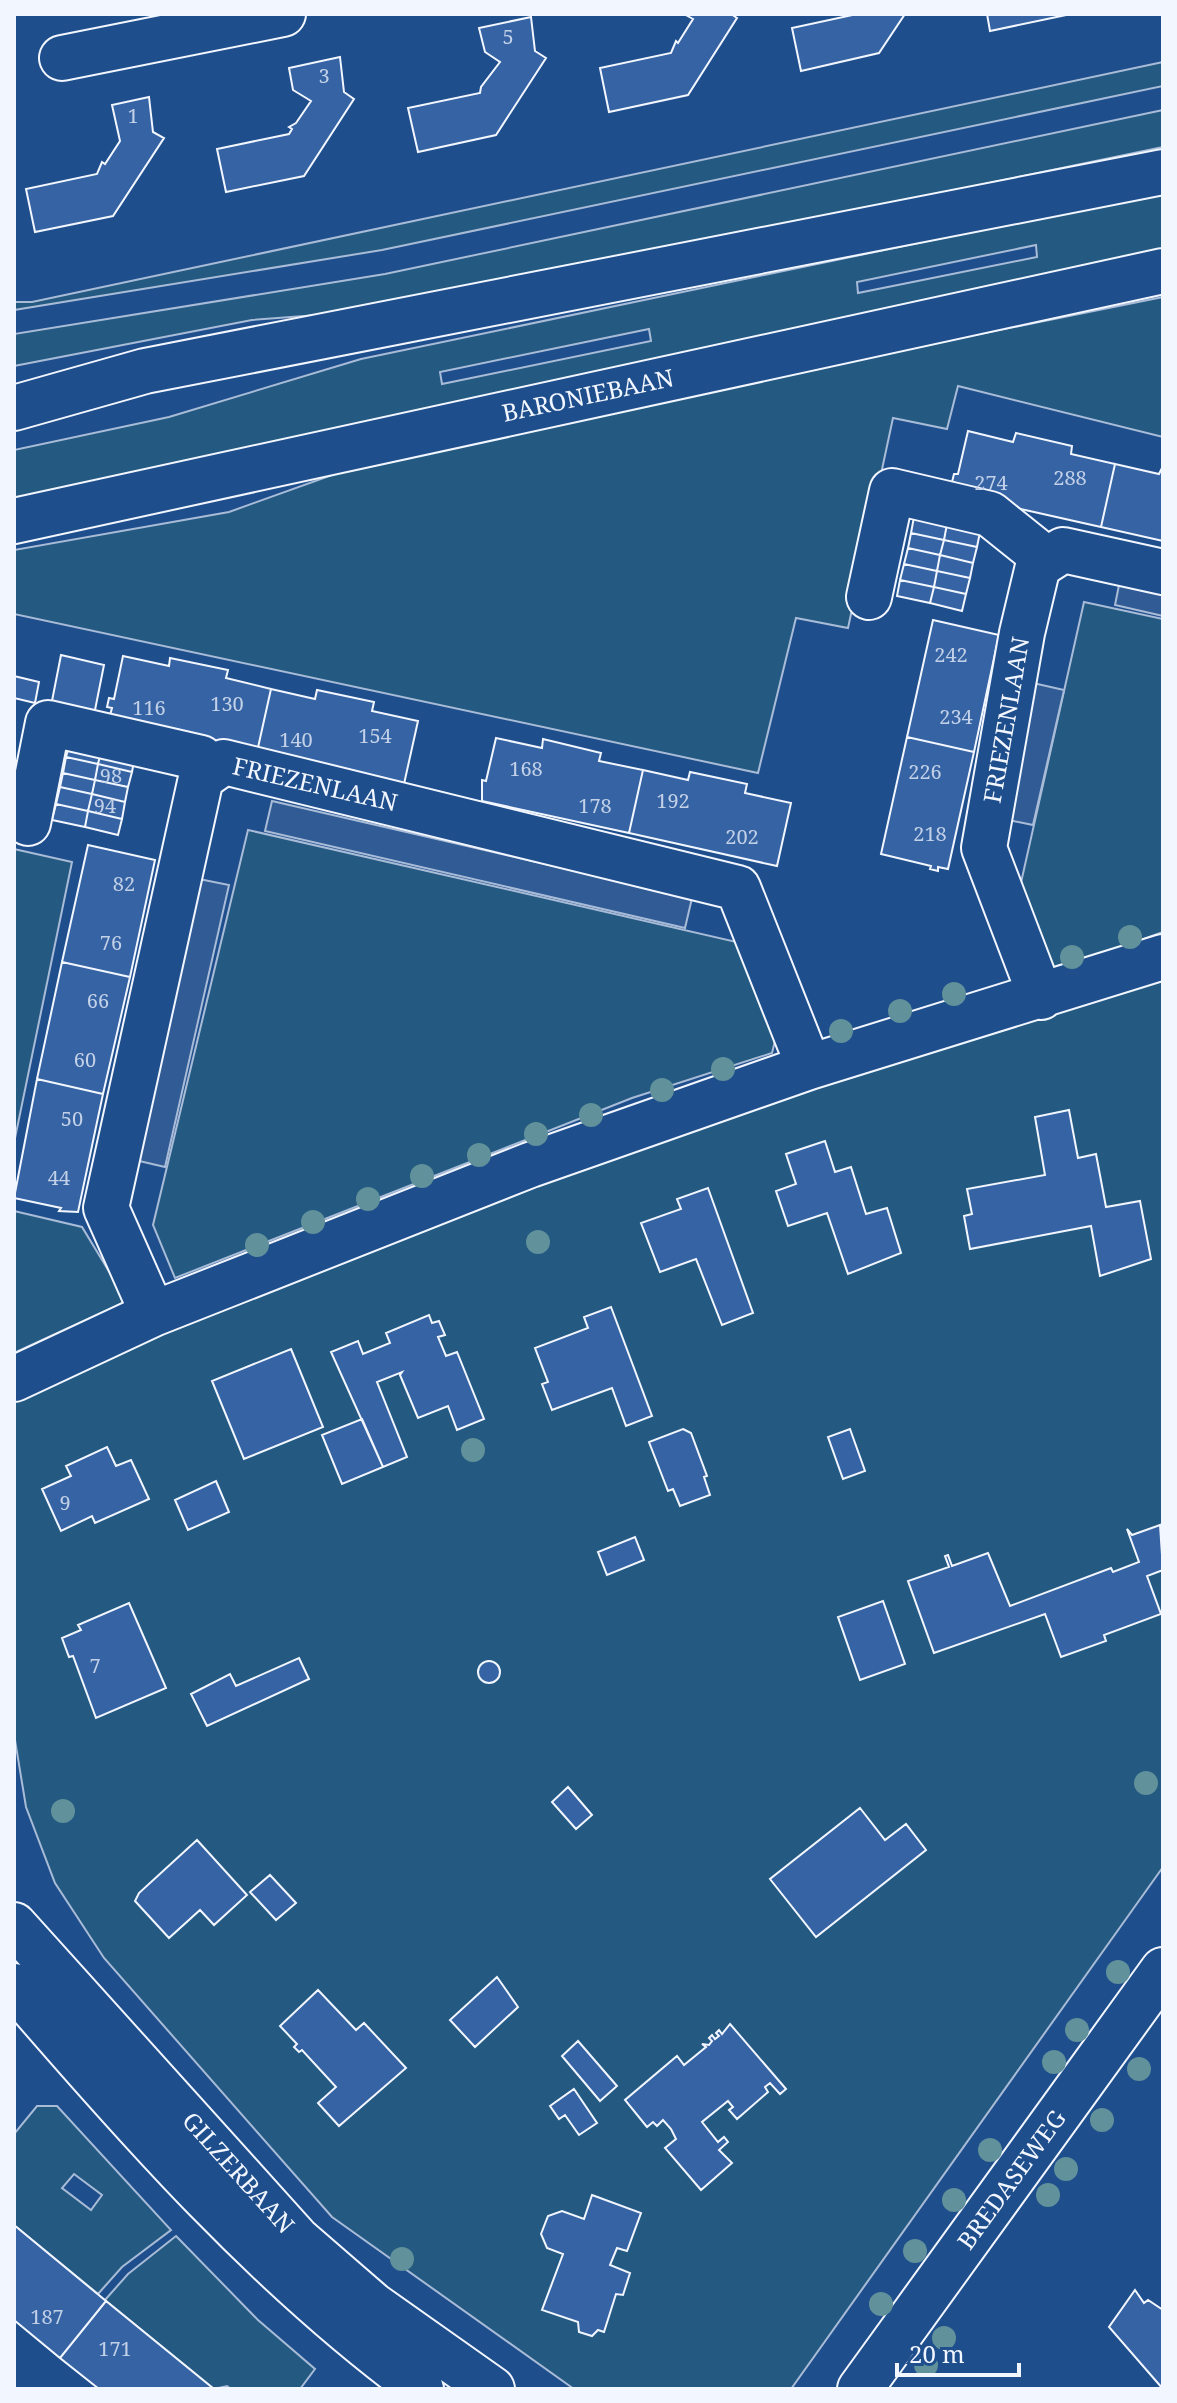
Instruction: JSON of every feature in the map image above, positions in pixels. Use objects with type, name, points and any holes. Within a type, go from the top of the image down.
[{"type":"street","points":[[62,58],[283,14]]},
{"type":"street","points":[[14,408],[145,371],[1163,172]]},
{"type":"street","name":"BARONIEBAAN","points":[[14,521],[1163,271]]},
{"type":"street","points":[[869,597],[892,491],[990,514],[1046,559],[1063,550],[1163,572]]},
{"type":"street","name":"FRIEZENLAAN","points":[[1041,997],[984,848],[1022,633],[1038,566],[1046,559]]},
{"type":"street","points":[[28,823],[48,723],[201,758],[211,771]]},
{"type":"street","name":"FRIEZENLAAN","points":[[153,1314],[106,1208],[201,778],[224,762],[738,888],[809,1067]]},
{"type":"street","points":[[14,1379],[153,1314],[530,1165],[809,1067],[1163,957]]},
{"type":"street","name":"GILZERBAAN","points":[[14,1925],[34,2008],[273,2269],[350,2337],[421,2389]]},
{"type":"street","name":"BREDASEWEG","points":[[860,2389],[1163,1970]]},
{"type":"street","name":"GILZERBAAN","points":[[34,2008],[373,2305],[492,2389]]},
{"type":"shaded area","points":[[1163,62],[1163,86],[382,250],[14,310],[14,302],[32,302]]},
{"type":"shaded area","points":[[1163,110],[1163,147],[371,311],[252,320],[14,366],[14,334],[385,274]]},
{"type":"shaded area","points":[[1163,192],[1163,259],[14,499],[14,450],[169,417],[361,359]],"holes":[[[1036,245],[1037,257],[858,293],[857,282]],[[649,329],[651,341],[442,384],[440,372]]]},
{"type":"shaded area","points":[[1163,297],[1163,437],[958,386],[947,429],[893,418],[848,628],[796,618],[758,773],[14,614],[14,550],[229,512],[399,451]]},
{"type":"shaded area","points":[[1120,580],[1163,590],[1163,616],[1115,605]]},
{"type":"shaded area","points":[[1084,602],[1163,619],[1163,932],[1042,976],[1018,896]]},
{"type":"shaded area","points":[[1033,683],[1064,690],[1033,825],[1003,819]]},
{"type":"shaded area","points":[[272,801],[692,898],[685,928],[265,831]]},
{"type":"shaded area","points":[[248,830],[741,943],[780,1021],[772,1053],[632,1098],[175,1278],[153,1225]]},
{"type":"shaded area","points":[[14,849],[72,862],[14,1143]]},
{"type":"shaded area","points":[[199,879],[229,885],[165,1167],[135,1160]]},
{"type":"shaded area","points":[[1163,969],[1163,1867],[791,2389],[574,2389],[332,2217],[104,1958],[55,1883],[26,1807],[14,1734],[14,1399],[96,1358],[614,1152]]},
{"type":"shaded area","points":[[14,1211],[82,1227],[127,1301],[14,1353]]},
{"type":"shaded area","points":[[37,2106],[57,2106],[171,2230],[122,2267],[98,2294],[14,2225],[14,2134]],"holes":[[[74,2174],[102,2195],[91,2210],[62,2188]]]},
{"type":"shaded area","points":[[176,2236],[258,2320],[315,2369],[300,2389],[231,2389],[227,2386],[214,2389],[105,2300],[128,2274]]},
{"type":"building","points":[[684,14],[731,14],[737,18],[688,95],[609,112],[600,68],[671,53],[693,19]]},
{"type":"building","points":[[857,14],[905,14],[879,53],[801,71],[792,28]]},
{"type":"building","points":[[987,14],[1071,14],[990,31]]},
{"type":"building","points":[[531,17],[535,51],[546,58],[496,135],[418,152],[408,108],[480,93],[481,87],[500,62],[485,52],[479,28]]},
{"type":"building","points":[[340,57],[344,92],[354,99],[304,176],[226,192],[217,149],[289,134],[292,129],[289,127],[296,123],[311,101],[293,90],[289,68]]},
{"type":"building","points":[[149,97],[153,132],[164,138],[113,216],[35,232],[26,189],[97,174],[102,162],[105,164],[120,141],[112,105]]},
{"type":"building","points":[[968,431],[1013,442],[1016,433],[1072,446],[1071,454],[1115,464],[1101,527],[954,494],[956,483],[952,482],[954,474],[958,474]]},
{"type":"building","points":[[1115,464],[1159,474],[1163,466],[1163,541],[1101,527]]},
{"type":"building","points":[[914,517],[947,524],[944,540],[911,533]]},
{"type":"building","points":[[947,524],[980,532],[977,547],[944,540]]},
{"type":"building","points":[[911,533],[944,540],[940,555],[908,548]]},
{"type":"building","points":[[944,540],[977,547],[973,563],[940,555]]},
{"type":"building","points":[[908,548],[940,555],[937,571],[904,564]]},
{"type":"building","points":[[940,555],[973,563],[970,578],[937,571]]},
{"type":"building","points":[[904,564],[937,571],[934,587],[900,580]]},
{"type":"building","points":[[937,571],[970,578],[966,594],[934,587]]},
{"type":"building","points":[[900,580],[934,587],[930,603],[897,596]]},
{"type":"building","points":[[934,587],[966,594],[962,611],[930,603]]},
{"type":"building","points":[[933,620],[999,635],[974,752],[907,737]]},
{"type":"building","points":[[61,655],[104,665],[94,715],[51,706]]},
{"type":"building","points":[[123,656],[169,666],[170,658],[228,670],[226,678],[271,689],[257,752],[109,719],[112,708],[107,707],[109,698],[114,699]]},
{"type":"building","points":[[14,676],[39,682],[35,703],[14,698]]},
{"type":"building","points":[[271,689],[315,699],[317,690],[374,702],[372,711],[418,721],[404,784],[257,752]]},
{"type":"building","points":[[907,737],[974,752],[948,869],[938,867],[938,871],[930,869],[931,866],[881,854]]},
{"type":"building","points":[[496,738],[542,748],[543,739],[601,753],[599,761],[643,770],[629,833],[482,801],[482,780],[486,781]]},
{"type":"building","points":[[70,742],[102,748],[98,764],[66,757]]},
{"type":"building","points":[[102,748],[135,756],[132,772],[98,764]]},
{"type":"building","points":[[66,757],[98,764],[95,780],[63,773]]},
{"type":"building","points":[[98,764],[132,772],[128,787],[95,780]]},
{"type":"building","points":[[643,770],[688,780],[690,772],[747,784],[745,793],[791,803],[777,866],[629,833]]},
{"type":"building","points":[[63,773],[95,780],[92,794],[60,787]]},
{"type":"building","points":[[95,780],[128,787],[125,802],[92,794]]},
{"type":"building","points":[[60,787],[92,794],[88,811],[56,804]]},
{"type":"building","points":[[92,794],[125,802],[122,819],[88,811]]},
{"type":"building","points":[[56,804],[88,811],[85,827],[52,820]]},
{"type":"building","points":[[88,811],[122,819],[118,835],[85,827]]},
{"type":"building","points":[[88,845],[155,860],[130,977],[62,962]]},
{"type":"building","points":[[62,962],[130,977],[103,1094],[37,1079]]},
{"type":"building","points":[[37,1079],[103,1094],[78,1212],[59,1211],[61,1208],[14,1198]]},
{"type":"building","points":[[1069,1110],[1078,1158],[1096,1154],[1106,1207],[1140,1201],[1151,1259],[1100,1276],[1091,1226],[970,1249],[964,1216],[972,1214],[967,1189],[1045,1175],[1035,1117]]},
{"type":"building","points":[[825,1141],[835,1172],[851,1167],[866,1214],[887,1208],[901,1253],[848,1274],[827,1213],[788,1226],[776,1191],[796,1184],[786,1154]]},
{"type":"building","points":[[708,1188],[753,1313],[722,1325],[696,1259],[660,1272],[641,1223],[681,1209],[677,1199]]},
{"type":"building","points":[[611,1307],[652,1416],[626,1426],[612,1388],[552,1410],[542,1384],[548,1382],[535,1348],[588,1328],[584,1317]]},
{"type":"building","points":[[429,1315],[432,1323],[439,1321],[445,1335],[438,1337],[446,1356],[457,1352],[484,1419],[457,1430],[448,1406],[418,1418],[400,1375],[402,1372],[377,1382],[407,1457],[383,1467],[331,1352],[358,1341],[363,1354],[390,1343],[386,1333]]},
{"type":"building","points":[[291,1349],[323,1427],[244,1459],[212,1381]]},
{"type":"building","points":[[362,1419],[383,1467],[342,1484],[322,1435]]},
{"type":"building","points":[[683,1429],[691,1433],[707,1476],[704,1477],[710,1495],[680,1506],[673,1489],[668,1491],[649,1442]]},
{"type":"building","points":[[850,1429],[865,1471],[843,1479],[828,1437]]},
{"type":"building","points":[[107,1447],[116,1466],[131,1460],[149,1499],[95,1523],[92,1516],[61,1531],[42,1489],[71,1476],[66,1466]]},
{"type":"building","points":[[216,1481],[229,1512],[188,1530],[175,1500]]},
{"type":"building","points":[[1160,1525],[1163,1570],[1147,1576],[1161,1614],[1104,1635],[1106,1641],[1061,1657],[1045,1614],[934,1653],[908,1581],[949,1567],[945,1556],[948,1555],[952,1566],[988,1553],[1010,1606],[1111,1568],[1113,1572],[1139,1562],[1127,1529],[1132,1535]]},
{"type":"building","points":[[635,1537],[644,1560],[607,1575],[598,1552]]},
{"type":"building","points":[[883,1601],[905,1664],[860,1680],[838,1617]]},
{"type":"building","points":[[129,1603],[166,1688],[96,1718],[73,1656],[69,1657],[62,1638],[81,1630],[78,1625]]},
{"type":"building","points":[[299,1658],[309,1679],[207,1726],[191,1694],[230,1674],[236,1686]]},
{"type":"building","points":[[489,1661],[497,1664],[500,1672],[497,1680],[489,1683],[481,1680],[478,1672],[481,1664]]},
{"type":"building","points":[[568,1787],[592,1815],[576,1829],[552,1802]]},
{"type":"building","points":[[860,1808],[885,1840],[906,1824],[926,1850],[816,1937],[770,1879]]},
{"type":"building","points":[[197,1840],[247,1895],[214,1925],[200,1910],[169,1938],[135,1901],[139,1893]]},
{"type":"building","points":[[270,1875],[296,1903],[276,1920],[250,1892]]},
{"type":"building","points":[[497,1977],[518,2007],[475,2047],[450,2020]]},
{"type":"building","points":[[318,1990],[356,2030],[364,2023],[406,2068],[339,2126],[318,2103],[336,2087],[302,2050],[299,2052],[294,2047],[297,2044],[280,2026]]},
{"type":"building","points":[[730,2024],[786,2089],[780,2094],[770,2083],[765,2087],[768,2092],[737,2119],[729,2110],[733,2107],[728,2101],[702,2122],[718,2142],[724,2137],[728,2142],[719,2150],[732,2163],[701,2190],[665,2148],[676,2139],[671,2129],[663,2120],[657,2126],[653,2122],[647,2127],[625,2100],[677,2056],[684,2065],[706,2047],[702,2044],[709,2045],[712,2035],[715,2039],[719,2036],[716,2033],[719,2030],[722,2034]]},
{"type":"building","points":[[578,2041],[617,2086],[600,2101],[562,2056]]},
{"type":"building","points":[[574,2089],[597,2123],[579,2135],[565,2115],[559,2119],[550,2106]]},
{"type":"building","points":[[592,2195],[641,2213],[627,2251],[617,2248],[610,2265],[630,2273],[623,2295],[616,2294],[604,2332],[598,2330],[592,2336],[579,2332],[578,2322],[542,2310],[563,2254],[547,2248],[541,2234],[548,2216],[562,2211],[584,2219]]},
{"type":"building","points":[[14,2225],[106,2301],[60,2358],[14,2320]]},
{"type":"building","points":[[1135,2290],[1144,2303],[1148,2300],[1163,2310],[1163,2389],[1109,2327]]},
{"type":"building","points":[[106,2301],[214,2389],[99,2389],[60,2358]]}]
